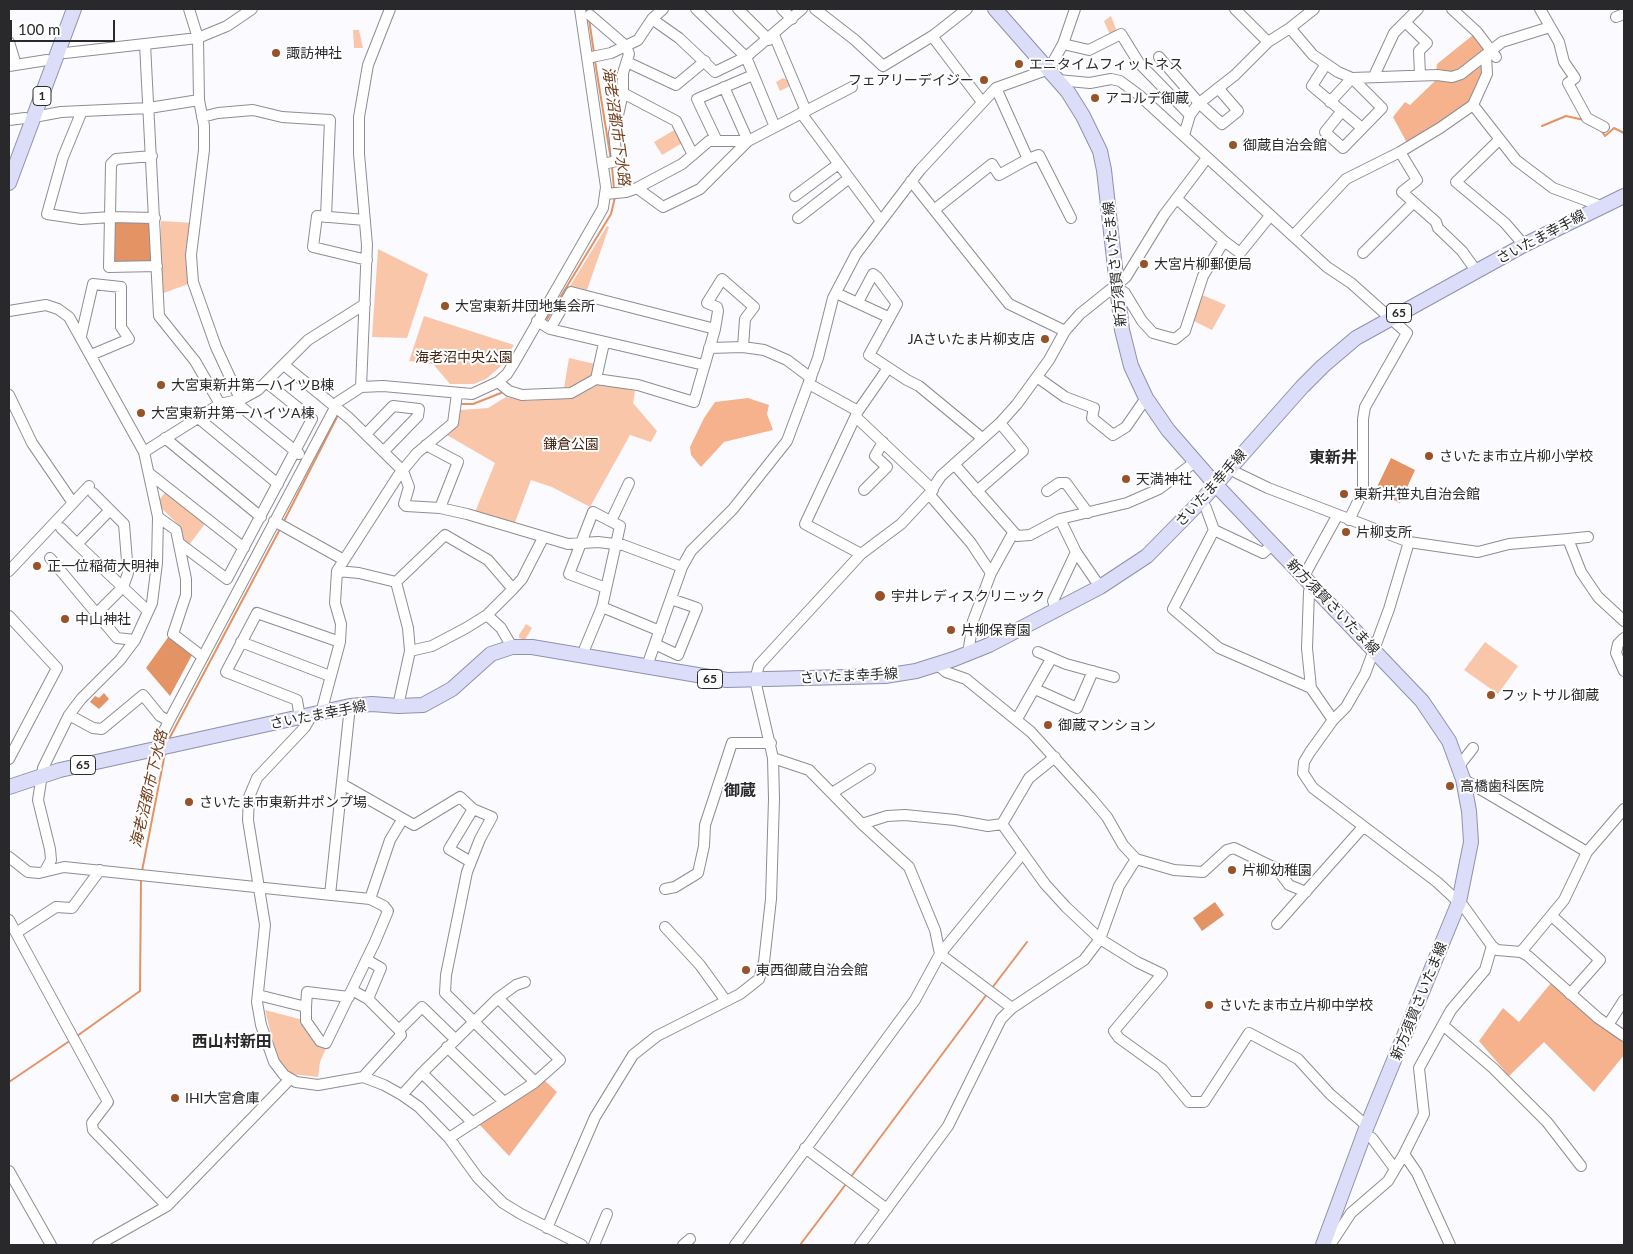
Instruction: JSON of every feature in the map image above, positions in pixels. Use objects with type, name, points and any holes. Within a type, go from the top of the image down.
[{"type":"main road","name":"1","points":[[9,184],[47,60],[66,9]]},
{"type":"main road","name":"1","points":[[9,162],[30,117],[74,9]]},
{"type":"main road","name":"新方須賀さいたま線","points":[[995,9],[1058,80],[1084,116],[1100,151],[1104,170],[1116,287],[1125,348],[1146,398],[1195,462],[1374,650],[1432,714],[1449,741],[1461,772],[1469,811],[1471,842],[1459,902],[1366,1130],[1324,1245]]},
{"type":"main road","name":"さいたま幸手線","points":[[9,787],[42,775],[350,706],[372,704],[418,706],[433,701],[452,689],[491,654],[512,647],[532,647],[712,679],[755,680],[885,676],[938,665],[968,654],[1100,587],[1147,556],[1201,501],[1323,366],[1356,338],[1524,245],[1624,196]]},
{"type":"street","points":[[189,9],[198,38],[199,100],[204,150],[197,223],[191,255],[193,282],[237,400],[306,460]]},
{"type":"street","points":[[58,51],[65,53],[198,38],[227,26],[252,9]]},
{"type":"street","points":[[361,387],[367,260],[358,154],[359,117],[368,66],[390,9]]},
{"type":"street","points":[[580,9],[603,164],[613,193]]},
{"type":"street","points":[[587,58],[611,53],[638,40],[652,20],[663,9]]},
{"type":"street","points":[[696,9],[746,57],[775,127]]},
{"type":"street","points":[[738,9],[771,37],[804,112],[837,165],[881,221]]},
{"type":"street","points":[[782,9],[792,19]]},
{"type":"street","points":[[652,20],[679,38],[715,72],[746,57],[802,9]]},
{"type":"street","points":[[815,9],[855,40],[883,66],[932,36],[967,9]]},
{"type":"street","points":[[647,666],[682,567],[690,552],[733,509],[787,441],[810,381],[836,293],[856,254],[912,182],[996,88],[1049,69],[1063,44],[1074,9]]},
{"type":"street","points":[[1235,9],[1268,42]]},
{"type":"street","points":[[1184,135],[1190,115],[1199,103],[1235,75],[1268,42],[1314,9]]},
{"type":"street","points":[[1374,76],[1394,33],[1418,9]]},
{"type":"street","points":[[1452,9],[1491,54]]},
{"type":"street","points":[[1540,9],[1559,42],[1564,62],[1575,78],[1568,83],[1588,118],[1604,127]]},
{"type":"street","points":[[590,15],[626,46],[629,54],[623,73],[623,93],[614,125],[617,161],[603,164]]},
{"type":"street","points":[[1405,22],[1427,43],[1420,51],[1420,75]]},
{"type":"street","points":[[1330,102],[1352,78],[1420,75],[1452,77],[1461,74],[1491,54],[1502,42],[1550,27]]},
{"type":"street","points":[[1290,28],[1313,55],[1338,72],[1352,78],[1382,108],[1343,148],[1326,132],[1342,111]]},
{"type":"street","points":[[1063,44],[1089,50],[1121,34],[1138,63],[1190,115]]},
{"type":"street","points":[[932,36],[982,102]]},
{"type":"street","points":[[9,42],[12,66],[47,60]]},
{"type":"street","points":[[144,44],[160,319],[195,361],[220,404]]},
{"type":"street","points":[[1293,236],[1346,179],[1400,152],[1473,105],[1487,74],[1491,54]]},
{"type":"street","points":[[1159,57],[1199,103],[1222,124],[1238,112],[1218,88]]},
{"type":"street","points":[[627,62],[676,85],[705,61]]},
{"type":"street","points":[[1326,64],[1312,86],[1362,128]]},
{"type":"street","points":[[717,141],[697,99],[753,75]]},
{"type":"street","points":[[1058,80],[1090,83],[1111,79],[1120,81],[1139,94],[1327,267],[1351,284],[1407,333],[1365,407],[1363,491],[1350,520]]},
{"type":"street","points":[[724,87],[748,141]]},
{"type":"street","points":[[637,188],[663,207],[700,189],[748,141],[852,87]]},
{"type":"street","points":[[996,88],[1028,159]]},
{"type":"street","points":[[623,93],[676,121],[693,154]]},
{"type":"street","points":[[9,120],[61,112],[149,108],[199,100]]},
{"type":"street","points":[[1473,105],[1516,160],[1552,188],[1601,206]]},
{"type":"street","points":[[202,117],[218,113],[253,110],[282,117],[330,120],[326,217]]},
{"type":"street","points":[[82,111],[63,157],[47,214],[81,219],[111,217],[155,218]]},
{"type":"street","points":[[1499,140],[1456,182],[1504,223],[1524,245]]},
{"type":"street","points":[[165,747],[160,738],[203,657],[280,524],[306,460],[335,406],[347,394],[361,387],[383,386],[457,394],[483,391],[498,382],[507,374],[613,193],[637,188],[682,164],[709,141],[748,141]]},
{"type":"street","points":[[1400,152],[1417,180],[1402,192],[1436,222],[1438,228],[1462,251],[1477,272]]},
{"type":"street","points":[[934,210],[992,164],[999,174],[1039,155],[1071,218]]},
{"type":"street","points":[[152,156],[116,159],[111,164],[109,267],[157,266]]},
{"type":"street","points":[[547,1228],[595,1117],[633,1055],[657,1036],[747,990],[759,979],[764,962],[772,879],[773,758],[755,680],[759,665],[861,554],[901,524],[931,492],[941,476],[1000,423],[1037,377],[1065,331],[1080,314],[1116,287],[1126,277],[1177,199],[1207,158]]},
{"type":"street","points":[[795,196],[837,165]]},
{"type":"street","points":[[798,218],[848,179]]},
{"type":"street","points":[[912,182],[1009,304],[1065,331]]},
{"type":"street","points":[[1177,199],[1240,253],[1270,216]]},
{"type":"street","points":[[1363,253],[1413,203]]},
{"type":"street","points":[[365,220],[317,216],[313,247],[367,260]]},
{"type":"street","points":[[1116,287],[1124,293],[1142,321],[1153,332],[1176,339],[1185,330],[1203,276],[1224,241]]},
{"type":"street","points":[[858,302],[873,274],[897,304],[868,355],[919,386],[982,438]]},
{"type":"street","points":[[498,382],[510,390],[522,394],[536,395],[570,393],[596,378],[638,385],[694,402],[718,311],[717,307],[708,303],[722,279],[754,307],[746,319],[743,347]]},
{"type":"street","points":[[80,336],[93,284],[121,287],[121,327],[129,339],[91,355]]},
{"type":"street","points":[[550,329],[571,292],[714,329]]},
{"type":"street","points":[[836,293],[888,317]]},
{"type":"street","points":[[144,452],[220,404],[237,400],[258,390],[308,340],[365,304]]},
{"type":"street","points":[[9,310],[46,305],[58,309],[69,317],[144,452],[158,517],[157,563],[152,603],[135,640],[120,660],[81,699],[69,715],[46,759],[38,800],[51,860],[45,871]]},
{"type":"street","points":[[537,321],[550,329],[604,343],[704,364]]},
{"type":"street","points":[[596,378],[604,343]]},
{"type":"street","points":[[709,348],[743,347],[764,350],[775,354],[857,414],[931,492],[991,572]]},
{"type":"street","points":[[284,365],[335,406],[403,471],[409,487],[404,504],[406,506],[440,508],[467,514],[568,544],[616,543],[682,567]]},
{"type":"street","points":[[861,554],[805,524],[857,414],[888,368]]},
{"type":"street","points":[[1037,377],[1065,397],[1094,408],[1092,418],[1113,435],[1126,427],[1146,398]]},
{"type":"street","points":[[178,543],[228,579],[312,419],[266,382]]},
{"type":"street","points":[[457,394],[453,423],[426,445],[403,471],[337,571],[335,603],[341,624],[340,642],[330,676],[305,727],[257,778],[249,797],[248,820],[257,887],[265,925],[258,995],[261,1025],[274,1062],[290,1080],[318,1084],[363,1077],[379,1082],[402,1095],[419,1108],[449,1138],[478,1178],[495,1196],[521,1214],[582,1245]]},
{"type":"street","points":[[9,395],[32,443],[74,503]]},
{"type":"street","points":[[366,434],[393,406],[419,409],[418,416],[384,451]]},
{"type":"street","points":[[197,417],[278,484]]},
{"type":"street","points":[[977,491],[1022,451],[1000,423]]},
{"type":"street","points":[[165,438],[261,517]]},
{"type":"street","points":[[864,490],[887,467],[875,456],[883,442]]},
{"type":"street","points":[[426,445],[458,462],[440,508]]},
{"type":"street","points":[[954,464],[1016,536],[1030,535],[1060,519],[1127,503],[1159,489],[1195,462]]},
{"type":"street","points":[[1230,468],[1268,488],[1409,542],[1478,552],[1508,544],[1588,537]]},
{"type":"street","points":[[150,474],[244,548]]},
{"type":"street","points":[[611,521],[629,483]]},
{"type":"street","points":[[1047,491],[1059,483],[1066,483],[1088,513]]},
{"type":"street","points":[[10,568],[74,503],[91,490],[124,524],[128,573],[123,587],[96,614]]},
{"type":"street","points":[[1201,501],[1206,508],[1214,530],[1262,553],[1272,544]]},
{"type":"street","points":[[78,544],[110,510]]},
{"type":"street","points":[[582,656],[602,608],[620,526],[594,512],[569,574],[606,588]]},
{"type":"street","points":[[1310,688],[1307,648],[1308,580],[1337,516]]},
{"type":"street","points":[[158,517],[176,530],[186,579],[186,594],[173,634],[203,657]]},
{"type":"street","points":[[1060,519],[1076,552],[1100,587]]},
{"type":"street","points":[[280,524],[344,560]]},
{"type":"street","points":[[61,528],[148,611]]},
{"type":"street","points":[[1214,530],[1173,609],[1219,648],[1310,688],[1333,720]]},
{"type":"street","points":[[968,654],[973,621],[991,572],[1013,533]]},
{"type":"street","points":[[396,582],[445,535],[488,560],[513,589]]},
{"type":"street","points":[[410,651],[441,642],[487,615],[522,579],[543,538]]},
{"type":"street","points":[[1568,539],[1581,572],[1598,597],[1624,621]]},
{"type":"street","points":[[1409,542],[1374,650],[1357,688],[1346,707],[1333,720],[1304,762],[1303,773],[1313,788],[1437,882],[1459,902],[1492,946],[1497,950],[1521,952],[1608,1025],[1624,1036]]},
{"type":"street","points":[[1056,609],[1053,601],[1076,552]]},
{"type":"street","points":[[50,558],[117,638],[135,640]]},
{"type":"street","points":[[337,571],[359,573],[396,582]]},
{"type":"street","points":[[396,582],[408,628],[410,651],[398,706]]},
{"type":"street","points":[[655,644],[678,655],[697,608],[671,599]]},
{"type":"street","points":[[602,608],[660,631]]},
{"type":"street","points":[[311,715],[297,700],[226,672],[257,613],[340,642]]},
{"type":"street","points":[[487,615],[501,628],[512,647]]},
{"type":"street","points":[[9,616],[57,668],[9,759]]},
{"type":"street","points":[[1624,638],[1618,644],[1616,653],[1624,671]]},
{"type":"street","points":[[242,642],[330,676]]},
{"type":"street","points":[[1038,652],[1052,659],[1114,677]]},
{"type":"street","points":[[1017,719],[1052,659]]},
{"type":"street","points":[[938,665],[946,672],[966,679],[1017,719],[1055,756],[1106,817],[1123,845],[1136,859],[1174,870],[1203,872],[1227,850],[1234,848],[1277,868],[1289,885],[1306,892]]},
{"type":"street","points":[[1035,689],[1076,708],[1093,671]]},
{"type":"street","points":[[69,715],[93,728],[107,727],[143,695],[160,716],[169,721]]},
{"type":"street","points":[[330,895],[350,706]]},
{"type":"street","points":[[665,889],[675,887],[698,873],[704,846],[705,825],[732,743],[771,743]]},
{"type":"street","points":[[1473,748],[1461,772],[1587,852]]},
{"type":"street","points":[[1002,824],[1029,778],[1055,756]]},
{"type":"street","points":[[773,758],[809,770],[862,824],[909,867],[935,930],[940,954],[1012,1008]]},
{"type":"street","points":[[832,793],[870,769]]},
{"type":"street","points":[[342,784],[402,820],[414,825],[460,797],[473,809],[492,817],[480,839],[460,897],[445,980],[447,996],[535,1082]]},
{"type":"street","points":[[471,862],[449,849],[473,809]]},
{"type":"street","points":[[1521,952],[1564,900],[1587,852],[1624,809]]},
{"type":"street","points":[[862,824],[887,816],[905,815],[955,820],[988,826],[1002,824]]},
{"type":"street","points":[[370,899],[390,840],[402,820]]},
{"type":"street","points":[[1002,824],[1066,907],[1100,938],[1137,962],[1162,974],[1114,1031],[1119,1038],[1162,1069],[1189,1102],[1204,1102],[1249,1033],[1298,1059],[1366,1130],[1395,1169]]},
{"type":"street","points":[[1277,924],[1363,827]]},
{"type":"street","points":[[735,1245],[915,1000],[940,954],[1024,853]]},
{"type":"street","points":[[9,857],[28,872],[38,873],[64,867],[142,874],[370,899],[384,906],[388,911],[367,960],[351,994],[326,1043],[320,1041],[306,1021],[306,992],[351,994],[368,999],[399,1030],[401,1035],[363,1077]]},
{"type":"street","points":[[860,1245],[948,1126],[1001,1019],[1012,1008],[1084,960],[1100,938],[1119,886],[1136,859]]},
{"type":"street","points":[[16,934],[56,907],[72,908],[100,870]]},
{"type":"street","points":[[1552,916],[1600,960],[1570,994]]},
{"type":"street","points":[[9,920],[108,1102],[92,1123],[93,1130],[167,1206]]},
{"type":"street","points":[[665,927],[700,965],[726,1001]]},
{"type":"street","points":[[1324,1245],[1332,1242],[1351,1213],[1388,1181],[1404,1154],[1424,1114],[1419,1068],[1459,1000],[1485,970],[1492,946]]},
{"type":"street","points":[[367,960],[380,968],[368,999]]},
{"type":"street","points":[[402,1095],[422,1072],[498,998],[516,985],[526,982]]},
{"type":"street","points":[[258,995],[306,1007]]},
{"type":"street","points":[[449,1138],[535,1082],[560,1060],[498,998]]},
{"type":"street","points":[[1608,1025],[1624,1000]]},
{"type":"street","points":[[399,1030],[422,1007],[451,1043],[504,1102]]},
{"type":"street","points":[[1444,1026],[1493,1068],[1547,1122],[1581,1166]]},
{"type":"street","points":[[422,1072],[472,1123]]},
{"type":"street","points":[[98,1245],[167,1206],[290,1080]]},
{"type":"street","points":[[805,1148],[887,1209]]},
{"type":"street","points":[[1404,1154],[1418,1174],[1450,1245]]},
{"type":"street","points":[[9,1171],[51,1245]]},
{"type":"street","points":[[594,1245],[607,1214]]},
{"type":"green space","points":[[1111,16],[1118,34],[1111,37],[1104,21]]},
{"type":"green space","points":[[353,30],[359,30],[363,48],[354,48]]},
{"type":"green space","points":[[783,78],[790,81],[792,85],[780,91],[776,82]]},
{"type":"green space","points":[[676,129],[684,142],[662,155],[654,142]]},
{"type":"green space","points":[[161,221],[195,223],[191,283],[161,294]]},
{"type":"green space","points":[[607,226],[609,227],[587,290],[570,286]]},
{"type":"green space","points":[[378,249],[428,274],[407,338],[372,337]]},
{"type":"green space","points":[[1200,294],[1226,305],[1212,330],[1190,319]]},
{"type":"green space","name":"海老沼中央公園","points":[[424,316],[514,345],[501,366],[486,379],[474,384],[450,384],[433,364],[409,361]]},
{"type":"green space","points":[[569,358],[595,364],[594,377],[573,387],[564,388]]},
{"type":"green space","name":"鎌倉公園","points":[[601,383],[635,391],[633,403],[657,431],[651,442],[630,435],[590,507],[552,487],[531,480],[514,525],[475,512],[495,463],[447,435],[457,424],[460,410],[488,408],[506,397],[526,401],[576,397]]},
{"type":"green space","points":[[168,489],[207,521],[189,545],[182,539],[179,525],[160,507],[159,500]]},
{"type":"green space","points":[[526,624],[532,628],[525,640],[519,638],[519,635]]},
{"type":"green space","points":[[1485,642],[1518,666],[1498,694],[1464,670]]},
{"type":"green space","points":[[265,1010],[303,1020],[327,1046],[320,1062],[318,1077],[291,1074],[286,1070],[276,1054]]},
{"type":"shaded area","points":[[1473,35],[1487,50],[1490,61],[1491,77],[1483,95],[1450,119],[1407,143],[1393,117],[1405,102],[1410,105],[1435,81],[1437,64]]},
{"type":"shaded area","points":[[115,221],[147,222],[150,225],[153,260],[150,263],[114,265],[112,261],[113,224]]},
{"type":"shaded area","points":[[748,398],[769,405],[767,414],[773,430],[724,442],[701,467],[691,455],[690,447],[704,418],[715,402]]},
{"type":"shaded area","points":[[1391,458],[1415,470],[1400,503],[1375,491]]},
{"type":"shaded area","points":[[169,636],[192,655],[170,696],[146,668]]},
{"type":"shaded area","points":[[104,693],[109,699],[99,709],[90,702],[95,696],[99,698]]},
{"type":"shaded area","points":[[1215,902],[1224,915],[1202,931],[1193,918]]},
{"type":"shaded area","points":[[1551,983],[1624,1043],[1624,1055],[1594,1092],[1544,1042],[1509,1076],[1479,1041],[1503,1008],[1519,1022]]},
{"type":"shaded area","points":[[543,1079],[557,1092],[509,1156],[478,1123]]},
{"type":"waterway","name":"海老沼都市下水路","points":[[589,19],[594,53]]},
{"type":"waterway","name":"海老沼都市下水路","points":[[595,61],[611,160]]},
{"type":"waterway","points":[[1542,126],[1566,116],[1584,120]]},
{"type":"waterway","points":[[1601,130],[1605,136],[1614,128],[1624,133]]},
{"type":"waterway","name":"海老沼都市下水路","points":[[612,167],[614,189]]},
{"type":"waterway","name":"海老沼都市下水路","points":[[547,319],[611,214],[615,197]]},
{"type":"waterway","name":"海老沼都市下水路","points":[[460,404],[473,404],[501,393]]},
{"type":"waterway","name":"海老沼都市下水路","points":[[283,523],[339,413]]},
{"type":"waterway","name":"海老沼都市下水路","points":[[168,741],[280,529]]},
{"type":"waterway","name":"海老沼都市下水路","points":[[142,871],[165,753]]},
{"type":"waterway","name":"海老沼都市下水路","points":[[77,1036],[140,991],[141,879]]},
{"type":"waterway","points":[[992,988],[1027,942]]},
{"type":"waterway","points":[[850,1178],[987,994]]},
{"type":"waterway","name":"海老沼都市下水路","points":[[9,1082],[71,1040]]},
{"type":"waterway","points":[[800,1245],[846,1184]]},
{"type":"place","name":"諏訪神社","points":[[276,53]]},
{"type":"place","name":"エニタイムフィットネス","points":[[1019,64]]},
{"type":"place","name":"フェアリーデイジー","points":[[984,80]]},
{"type":"place","name":"アコルデ御蔵","points":[[1095,98]]},
{"type":"place","name":"御蔵自治会館","points":[[1233,145]]},
{"type":"place","name":"大宮片柳郵便局","points":[[1144,264]]},
{"type":"place","name":"大宮東新井団地集会所","points":[[445,306]]},
{"type":"place","name":"JAさいたま片柳支店","points":[[1045,339]]},
{"type":"place","name":"大宮東新井第一ハイツB棟","points":[[161,385]]},
{"type":"place","name":"大宮東新井第一ハイツA棟","points":[[141,413]]},
{"type":"place","name":"さいたま市立片柳小学校","points":[[1429,456]]},
{"type":"place","name":"天満神社","points":[[1126,479]]},
{"type":"place","name":"東新井笹丸自治会館","points":[[1344,494]]},
{"type":"place","name":"片柳支所","points":[[1346,532]]},
{"type":"place","name":"正一位稲荷大明神","points":[[37,566]]},
{"type":"place","name":"宇井レディスクリニック","points":[[880,596]]},
{"type":"place","name":"中山神社","points":[[65,619]]},
{"type":"place","name":"片柳保育園","points":[[951,630]]},
{"type":"place","name":"フットサル御蔵","points":[[1491,695]]},
{"type":"place","name":"御蔵マンション","points":[[1048,725]]},
{"type":"place","name":"高橋歯科医院","points":[[1450,786]]},
{"type":"place","name":"さいたま市東新井ポンプ場","points":[[189,802]]},
{"type":"place","name":"片柳幼稚園","points":[[1232,870]]},
{"type":"place","name":"東西御蔵自治会館","points":[[746,970]]},
{"type":"place","name":"さいたま市立片柳中学校","points":[[1209,1005]]},
{"type":"place","name":"IHI大宮倉庫","points":[[175,1098]]},
{"type":"district","name":"東新井","points":[[1333,458]]},
{"type":"district","name":"御蔵","points":[[740,791]]},
{"type":"district","name":"西山村新田","points":[[232,1042]]}]
